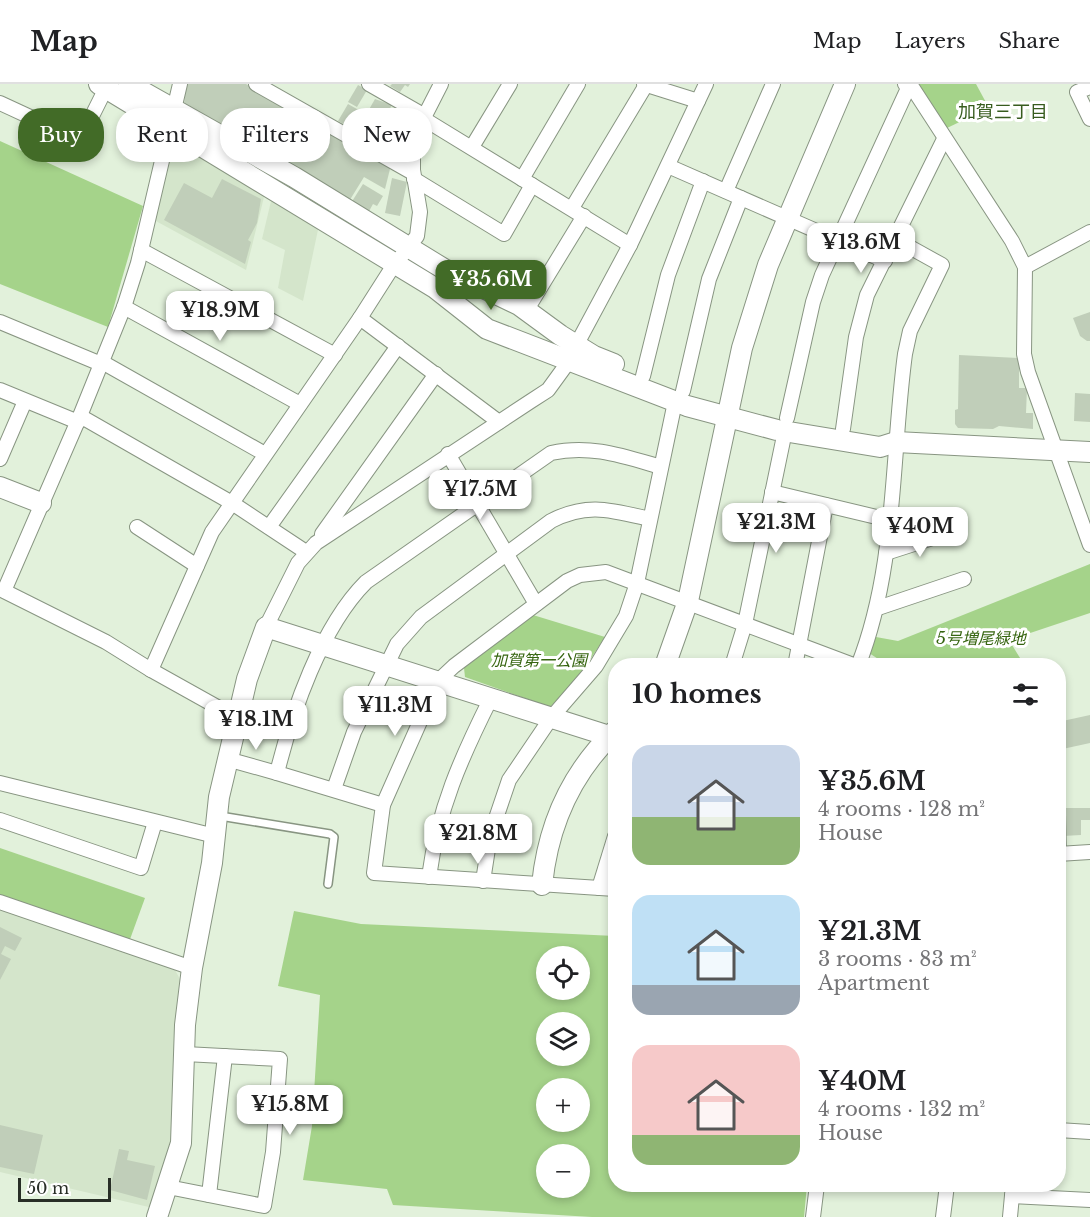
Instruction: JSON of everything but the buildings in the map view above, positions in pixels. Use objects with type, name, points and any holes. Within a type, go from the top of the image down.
[{"type":"street","points":[[129,84],[159,108]]},
{"type":"street","points":[[174,108],[180,84]]},
{"type":"street","points":[[256,84],[414,176],[504,234],[527,182],[578,84]]},
{"type":"street","points":[[369,84],[409,108]]},
{"type":"street","points":[[430,108],[441,84]]},
{"type":"street","points":[[472,147],[510,84]]},
{"type":"street","points":[[572,208],[645,84],[698,101]]},
{"type":"street","points":[[311,547],[448,454],[548,390],[572,352],[630,244],[706,84]]},
{"type":"street","points":[[726,191],[773,84]]},
{"type":"street","points":[[668,658],[688,601],[742,348],[768,265],[786,218],[844,84]]},
{"type":"street","points":[[908,84],[1012,241],[1025,267],[1024,354],[1033,387],[1090,545]]},
{"type":"street","points":[[734,658],[745,624],[813,302],[838,239],[908,84]]},
{"type":"street","points":[[0,103],[80,140],[103,86],[150,108]]},
{"type":"street","points":[[1090,87],[1077,92],[1090,119]]},
{"type":"street","points":[[432,122],[630,244]]},
{"type":"street","points":[[208,137],[327,198],[408,247],[526,311],[572,352],[679,397],[730,412],[880,447],[896,442],[1090,452]]},
{"type":"street","points":[[843,429],[856,337],[867,295],[944,139]]},
{"type":"street","points":[[208,143],[317,217],[435,288],[487,329],[594,356],[643,376],[679,397]]},
{"type":"street","points":[[161,162],[141,250],[124,307],[79,419],[4,591],[106,642],[237,718]]},
{"type":"street","points":[[151,670],[212,532],[395,264],[417,236],[420,212],[414,162]]},
{"type":"street","points":[[668,166],[885,261]]},
{"type":"street","points":[[643,376],[668,275],[703,181]]},
{"type":"street","points":[[317,217],[327,198]]},
{"type":"street","points":[[483,881],[490,836],[509,780],[551,718],[596,666],[626,616],[637,583],[661,466],[709,279],[741,198]]},
{"type":"street","points":[[526,311],[584,216]]},
{"type":"street","points":[[1025,267],[1090,232]]},
{"type":"street","points":[[860,658],[872,631],[878,608],[886,552],[904,363],[910,331],[942,265],[895,239]]},
{"type":"street","points":[[141,250],[335,355]]},
{"type":"street","points":[[124,307],[300,405]]},
{"type":"street","points":[[360,318],[499,422]]},
{"type":"street","points":[[0,322],[101,363],[265,454]]},
{"type":"street","points":[[269,527],[398,346]]},
{"type":"street","points":[[157,1217],[181,1143],[185,1025],[192,968],[212,863],[214,836],[227,759],[237,718],[266,627],[311,547],[436,374]]},
{"type":"street","points":[[0,390],[79,419],[232,503],[269,527],[311,547]]},
{"type":"street","points":[[0,459],[25,400]]},
{"type":"street","points":[[786,425],[843,429],[882,435],[896,442]]},
{"type":"street","points":[[278,773],[295,710],[324,645],[339,615],[366,582],[551,453],[572,448],[601,450],[661,466]]},
{"type":"street","points":[[448,454],[537,604]]},
{"type":"street","points":[[0,487],[40,504]]},
{"type":"street","points":[[772,492],[889,520]]},
{"type":"street","points":[[797,658],[826,505]]},
{"type":"street","points":[[334,789],[354,732],[386,663],[397,644],[422,617],[551,521],[571,510],[603,508],[650,519]]},
{"type":"street","points":[[137,527],[197,566]]},
{"type":"street","points":[[886,552],[945,534]]},
{"type":"street","points":[[608,889],[374,873],[383,804],[438,681],[537,604],[580,575],[606,572],[837,658]]},
{"type":"street","points":[[878,608],[964,579]]},
{"type":"street","points":[[266,627],[386,663],[551,718],[608,734]]},
{"type":"street","points":[[429,877],[433,846],[445,798],[491,698]]},
{"type":"street","points":[[542,885],[546,850],[561,805],[580,773],[608,741]]},
{"type":"street","points":[[227,759],[383,804]]},
{"type":"street","points":[[0,783],[214,836]]},
{"type":"street","points":[[0,820],[141,868],[155,822]]},
{"type":"street","points":[[1066,854],[1090,852]]},
{"type":"street","points":[[599,888],[608,859]]},
{"type":"street","points":[[0,902],[192,968]]},
{"type":"street","points":[[168,1187],[264,1206],[273,1152],[280,1059],[185,1054]]},
{"type":"street","points":[[209,1195],[225,1056]]},
{"type":"street","points":[[1066,1130],[1090,1132]]},
{"type":"street","points":[[813,1217],[816,1192]]},
{"type":"street","points":[[944,1217],[946,1192]]},
{"type":"street","points":[[1010,1217],[1012,1192]]},
{"type":"street","points":[[1021,1192],[1090,1200]]},
{"type":"lane","points":[[217,816],[330,834],[334,837],[328,884]]},
{"type":"shaded area","points":[[208,159],[265,193],[246,270],[154,220],[167,162],[208,162]]},
{"type":"shaded area","points":[[272,197],[319,225],[303,301],[278,288],[285,250],[262,239]]},
{"type":"shaded area","points":[[0,906],[173,966],[183,985],[173,1148],[153,1208],[0,1172]]},
{"type":"green space","points":[[919,84],[976,84],[989,108],[947,128]]},
{"type":"green space","points":[[0,141],[18,149],[18,162],[46,162],[143,206],[108,327],[0,284]]},
{"type":"green space","name":"5号増尾緑地","points":[[1090,564],[1090,613],[1009,640],[1020,658],[877,658],[869,653],[876,637],[898,641]]},
{"type":"green space","name":"加賀第一公園","points":[[533,615],[605,637],[578,678],[550,707],[465,677],[464,668]]},
{"type":"green space","points":[[0,848],[145,898],[129,942],[0,896]]},
{"type":"green space","points":[[294,911],[361,924],[608,936],[608,1192],[806,1192],[804,1217],[592,1217],[393,1205],[387,1189],[303,1180],[312,1126],[320,995],[278,986]]},
{"type":"district","name":"加賀三丁目","points":[[1003,112]]}]
